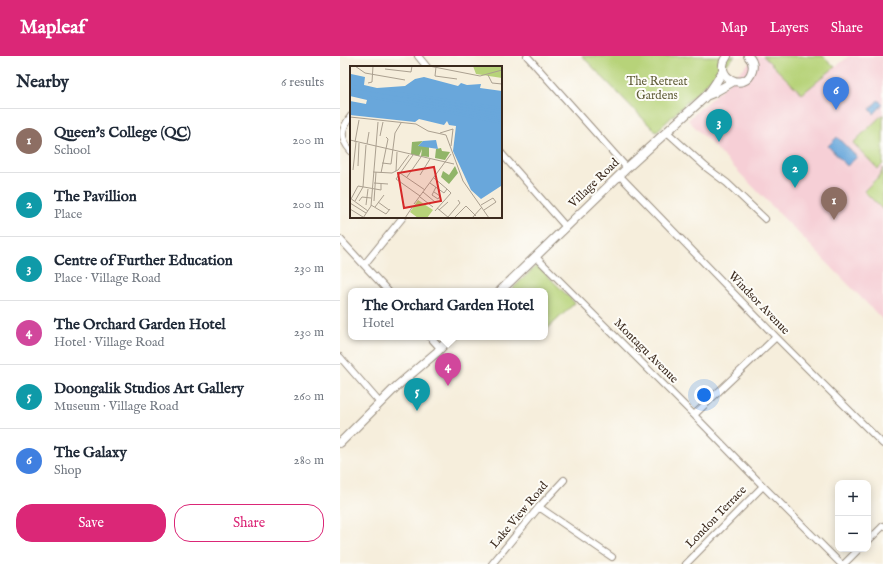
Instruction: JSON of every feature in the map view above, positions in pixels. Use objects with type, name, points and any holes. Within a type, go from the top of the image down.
[{"type":"main road","name":"Village Road","points":[[708,95],[723,71],[723,63],[727,56]]},
{"type":"main road","name":"Village Road","points":[[503,288],[627,168],[708,95],[734,81],[743,81],[749,76],[752,69],[751,57]]},
{"type":"main road","points":[[723,71],[727,77],[734,81]]},
{"type":"main road","points":[[340,442],[397,386],[448,340]]},
{"type":"street","points":[[418,56],[426,66]]},
{"type":"street","points":[[527,56],[627,168]]},
{"type":"street","points":[[350,117],[344,124],[341,137],[344,145],[350,150]]},
{"type":"street","points":[[666,132],[707,168],[727,183],[765,219]]},
{"type":"street","points":[[502,153],[566,227]]},
{"type":"street","name":"Windsor Avenue","points":[[620,176],[776,337],[883,444]]},
{"type":"street","points":[[364,266],[402,218]]},
{"type":"street","points":[[340,239],[385,288]]},
{"type":"street","name":"Montagu Avenue","points":[[536,257],[841,564]]},
{"type":"street","points":[[694,415],[776,337]]},
{"type":"street","points":[[433,340],[440,348]]},
{"type":"street","points":[[340,357],[380,403]]},
{"type":"street","name":"Lake View Road","points":[[492,564],[564,480]]},
{"type":"street","name":"London Terrace","points":[[686,564],[763,486]]},
{"type":"street","points":[[540,507],[612,557]]},
{"type":"street","points":[[871,538],[883,526]]},
{"type":"street","points":[[844,564],[856,552]]},
{"type":"shaded area","points":[[757,56],[763,56],[802,94],[849,56],[883,56],[883,320],[688,120]]},
{"type":"green space","name":"The Retreat Gardens","points":[[582,56],[735,56],[656,132]]},
{"type":"green space","points":[[763,56],[823,56],[835,67],[802,94]]},
{"type":"green space","points":[[883,114],[883,164],[878,169],[853,143]]},
{"type":"green space","points":[[883,168],[883,210],[864,191],[876,179],[878,179],[878,176],[880,176]]},
{"type":"green space","points":[[537,265],[575,303],[548,328],[548,288],[513,288]]},
{"type":"water","points":[[878,100],[883,104],[874,114],[870,109]]},
{"type":"water","points":[[837,137],[857,157],[847,166],[828,146]]},
{"type":"place","name":"The Galaxy","points":[[836,110]]},
{"type":"place","name":"Centre of Further Education","points":[[719,142]]},
{"type":"place","name":"The Pavillion","points":[[795,188]]},
{"type":"place","name":"Queen's College (QC)","points":[[834,220]]},
{"type":"place","name":"The Orchard Garden Hotel","points":[[448,386]]},
{"type":"place","name":"Doongalik Studios Art Gallery","points":[[417,411]]}]
